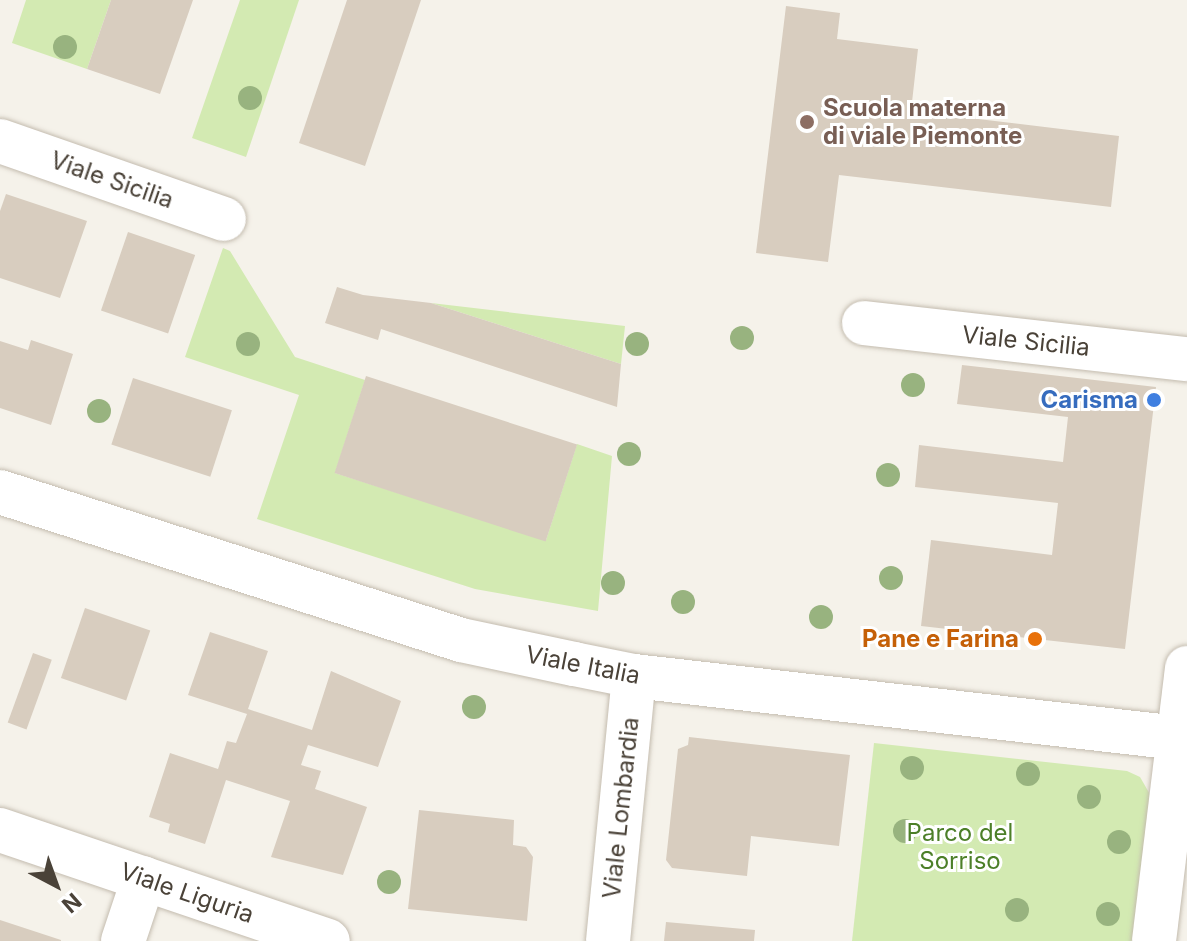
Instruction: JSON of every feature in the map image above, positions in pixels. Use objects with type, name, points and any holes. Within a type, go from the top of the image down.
[{"type":"street","name":"Viale Sicilia","points":[[0,141],[224,219]]},
{"type":"street","name":"Viale Sicilia","points":[[864,323],[1187,359]]},
{"type":"street","name":"Viale Italia","points":[[0,492],[461,640],[634,676],[1183,739]]},
{"type":"street","points":[[1154,941],[1183,739],[1187,668]]},
{"type":"street","name":"Viale Lombardia","points":[[608,941],[634,676]]},
{"type":"street","name":"Viale Liguria","points":[[0,830],[328,941]]},
{"type":"street","points":[[123,941],[144,878]]},
{"type":"green space","points":[[26,0],[111,0],[87,69],[12,43]]},
{"type":"green space","points":[[240,0],[299,0],[246,157],[192,138]]},
{"type":"green space","points":[[223,248],[230,251],[295,357],[365,380],[335,473],[546,540],[577,444],[612,456],[598,611],[475,589],[257,519],[299,395],[185,357]]},
{"type":"green space","points":[[431,303],[625,326],[621,364]]},
{"type":"green space","name":"Parco del Sorriso","points":[[874,743],[1127,771],[1140,777],[1151,796],[1136,941],[852,941]]},
{"type":"building","points":[[111,0],[193,0],[160,94],[87,69]]},
{"type":"building","points":[[347,0],[421,0],[365,166],[299,143]]},
{"type":"building","points":[[786,6],[840,13],[837,39],[918,49],[911,111],[1119,136],[1111,207],[839,175],[828,262],[756,253]]},
{"type":"building","points":[[6,194],[87,221],[60,298],[0,278],[0,211]]},
{"type":"building","points":[[128,232],[195,255],[168,334],[101,310]]},
{"type":"building","points":[[337,287],[363,295],[431,303],[621,364],[617,407],[381,329],[378,340],[325,323]]},
{"type":"building","points":[[31,340],[73,354],[51,425],[0,408],[0,341],[28,350]]},
{"type":"building","points":[[962,365],[1156,387],[1125,649],[921,626],[931,540],[1052,555],[1058,503],[915,487],[919,445],[1063,462],[1068,417],[957,404]]},
{"type":"building","points":[[366,376],[577,445],[546,542],[334,473]]},
{"type":"building","points":[[133,378],[232,410],[210,477],[111,445]]},
{"type":"building","points":[[85,608],[150,630],[126,700],[61,678]]},
{"type":"building","points":[[210,632],[268,651],[248,709],[312,730],[331,671],[401,701],[378,767],[308,745],[301,765],[321,771],[315,789],[367,807],[343,875],[271,857],[290,801],[226,780],[205,844],[168,832],[170,824],[149,817],[170,753],[218,769],[227,741],[236,743],[247,714],[188,695]]},
{"type":"building","points":[[33,653],[52,660],[26,729],[8,723]]},
{"type":"building","points":[[689,737],[850,755],[839,846],[751,836],[747,876],[672,868],[666,860],[678,749],[688,745]]},
{"type":"building","points":[[419,810],[514,820],[513,845],[526,847],[533,857],[527,921],[408,909]]},
{"type":"building","points":[[0,920],[61,940],[61,941],[0,941]]},
{"type":"building","points":[[666,922],[755,930],[754,941],[664,941]]},
{"type":"place","name":"Scuola materna di viale Piemonte","points":[[807,122]]},
{"type":"place","name":"Carisma","points":[[1154,400]]},
{"type":"place","name":"Pane e Farina","points":[[1035,639]]}]
